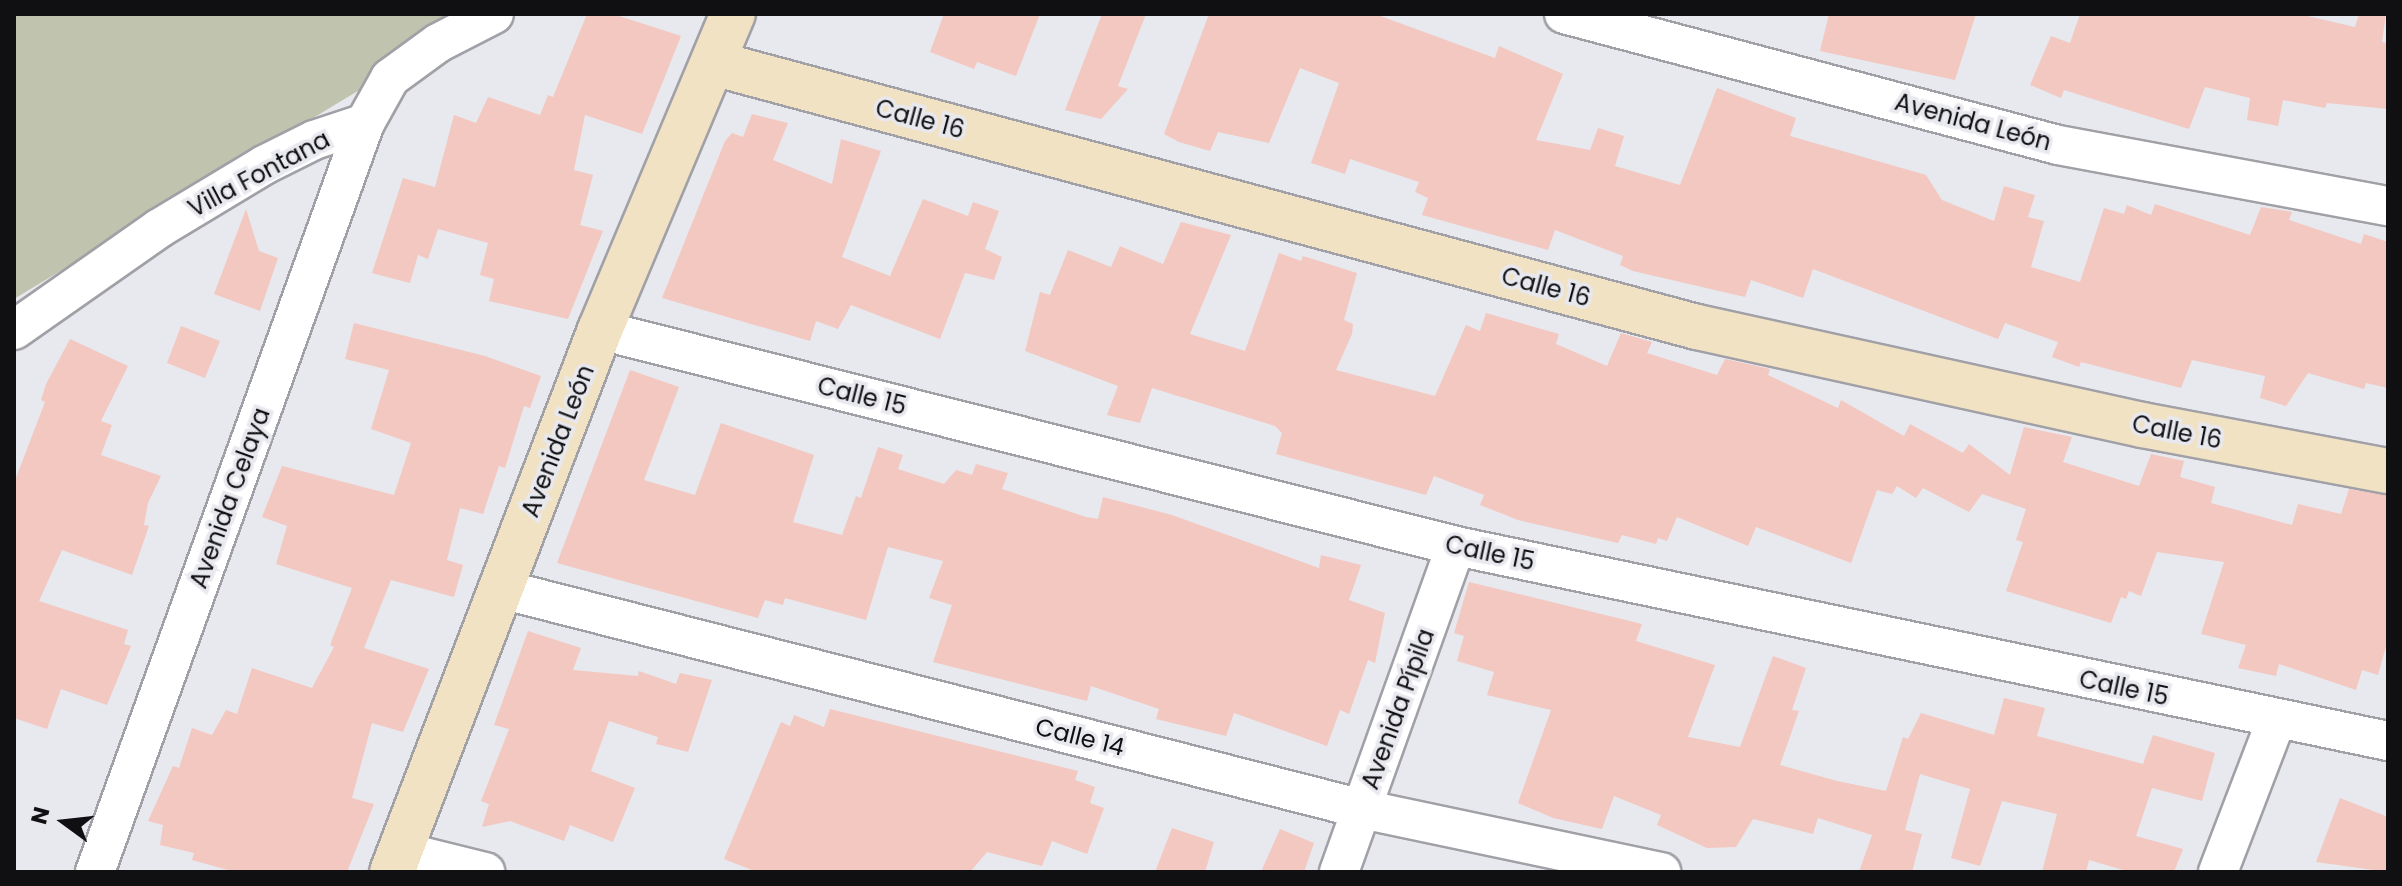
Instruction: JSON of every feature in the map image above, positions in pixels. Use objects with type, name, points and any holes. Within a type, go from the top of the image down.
[{"type":"street","points":[[365,123],[390,78],[438,43],[494,14]]},
{"type":"street","name":"Avenida León","points":[[396,862],[600,330],[733,14]]},
{"type":"street","name":"Avenida León","points":[[1564,14],[2058,145],[2388,206]]},
{"type":"street","name":"Calle 16","points":[[713,63],[1697,327],[2142,425],[2388,471]]},
{"type":"street","name":"Villa Fontana","points":[[14,330],[158,229],[264,165],[314,140],[365,123]]},
{"type":"street","name":"Avenida Celaya","points":[[95,872],[365,123]]},
{"type":"street","name":"Calle 15","points":[[600,330],[1456,546],[2276,721],[2388,741]]},
{"type":"street","name":"Avenida Pípila","points":[[1339,872],[1456,546]]},
{"type":"street","name":"Calle 14","points":[[501,589],[1362,809],[1661,872]]},
{"type":"street","points":[[2218,872],[2276,721]]},
{"type":"street","points":[[396,862],[485,872]]},
{"type":"green space","points":[[14,14],[485,14],[14,299]]},
{"type":"building","points":[[587,14],[613,14],[681,36],[642,134],[585,115],[574,170],[593,175],[580,225],[603,231],[568,319],[489,301],[494,279],[480,275],[488,243],[438,229],[428,259],[418,255],[410,283],[372,273],[403,178],[435,187],[454,115],[476,123],[488,97],[540,115],[548,95],[553,97]]},
{"type":"building","points":[[944,14],[1040,14],[1016,76],[977,62],[974,69],[930,52]]},
{"type":"building","points":[[1102,14],[1146,14],[1118,86],[1128,89],[1101,119],[1065,110]]},
{"type":"building","points":[[1209,14],[1375,14],[1495,58],[1499,46],[1563,74],[1536,140],[1590,150],[1598,128],[1624,136],[1615,166],[1680,185],[1717,88],[1796,118],[1790,136],[1926,175],[1942,200],[1994,221],[2004,186],[2035,195],[2028,217],[2044,221],[2031,267],[2080,282],[2104,208],[2124,214],[2127,205],[2151,215],[2155,204],[2250,235],[2261,207],[2292,212],[2289,220],[2361,244],[2364,234],[2388,242],[2388,388],[2366,383],[2364,389],[2308,373],[2286,406],[2260,398],[2265,376],[2192,360],[2181,388],[2081,362],[2079,367],[2052,357],[2058,342],[2005,323],[1998,339],[1813,269],[1803,298],[1751,280],[1745,297],[1633,271],[1620,265],[1623,256],[1555,230],[1548,250],[1422,215],[1428,198],[1415,192],[1419,182],[1350,159],[1345,174],[1311,163],[1339,83],[1300,68],[1269,143],[1218,132],[1210,151],[1179,142],[1164,134]]},
{"type":"building","points":[[1829,14],[1976,14],[1955,80],[1820,51]]},
{"type":"building","points":[[2080,14],[2299,14],[2355,27],[2359,14],[2386,14],[2382,42],[2388,43],[2388,109],[2327,103],[2325,108],[2283,100],[2278,126],[2247,120],[2250,98],[2205,87],[2189,129],[2064,90],[2061,98],[2030,85],[2051,36],[2070,43]]},
{"type":"building","points":[[752,114],[788,123],[773,160],[832,184],[841,139],[881,151],[842,257],[890,276],[923,199],[968,216],[973,202],[999,211],[985,249],[1002,257],[994,280],[965,273],[940,339],[851,305],[838,329],[816,321],[810,341],[662,298],[725,141],[732,133],[743,137]]},
{"type":"building","points":[[246,209],[259,251],[278,258],[260,311],[214,294]]},
{"type":"building","points":[[1181,222],[1231,235],[1190,334],[1245,351],[1279,253],[1301,261],[1303,256],[1357,273],[1344,320],[1353,324],[1352,334],[1336,370],[1435,396],[1466,325],[1480,331],[1486,313],[1559,334],[1556,344],[1607,366],[1621,333],[1652,342],[1647,353],[1717,375],[1725,359],[1770,369],[1768,375],[1838,408],[1841,400],[1904,436],[1910,424],[1963,453],[1969,444],[2010,475],[2024,427],[2072,437],[2063,462],[2139,486],[2151,454],[2184,461],[2180,477],[2215,487],[2211,503],[2292,525],[2298,504],[2341,514],[2349,489],[2388,495],[2388,639],[2378,675],[2362,670],[2356,690],[2279,664],[2276,676],[2238,668],[2246,645],[2201,634],[2224,562],[2157,552],[2141,596],[2129,591],[2126,599],[2121,597],[2111,623],[2006,591],[2023,542],[2016,540],[2026,509],[1982,494],[1969,512],[1923,488],[1916,498],[1897,486],[1892,494],[1877,490],[1851,563],[1756,527],[1748,546],[1677,517],[1667,541],[1658,538],[1656,544],[1622,535],[1618,543],[1518,520],[1480,505],[1484,495],[1434,476],[1426,495],[1276,454],[1282,433],[1275,426],[1152,388],[1140,423],[1107,415],[1118,386],[1025,351],[1040,292],[1050,295],[1068,250],[1111,267],[1120,246],[1163,264]]},
{"type":"building","points":[[354,323],[485,356],[541,376],[530,408],[524,406],[505,468],[499,466],[483,514],[460,508],[447,560],[463,565],[454,597],[391,580],[364,648],[429,669],[403,732],[372,723],[352,798],[374,804],[347,872],[235,872],[192,860],[194,853],[160,845],[163,825],[148,821],[173,766],[179,768],[192,728],[212,735],[226,710],[237,714],[252,668],[312,688],[334,647],[330,645],[352,588],[276,564],[287,526],[262,517],[282,466],[394,495],[411,443],[371,429],[389,370],[345,359]]},
{"type":"building","points":[[181,326],[220,341],[205,378],[167,363]]},
{"type":"building","points":[[70,339],[128,366],[101,421],[112,425],[101,455],[161,476],[148,503],[144,525],[149,526],[132,575],[62,550],[39,601],[128,630],[124,644],[131,646],[107,705],[61,689],[47,729],[14,718],[14,483],[45,402],[41,400],[46,384]]},
{"type":"building","points":[[630,370],[679,387],[644,480],[695,495],[721,423],[814,455],[793,522],[842,535],[856,496],[861,498],[878,447],[903,455],[898,469],[944,484],[956,470],[972,475],[976,464],[1008,473],[1002,489],[1086,517],[1098,519],[1103,497],[1172,515],[1319,568],[1321,555],[1361,565],[1349,600],[1385,613],[1375,663],[1368,660],[1349,714],[1340,710],[1327,746],[1234,713],[1226,736],[1156,719],[1159,709],[1091,686],[1087,701],[933,662],[952,605],[929,598],[943,561],[888,547],[866,620],[785,598],[783,605],[765,600],[758,618],[557,563]]},
{"type":"building","points":[[1469,582],[1642,624],[1636,641],[1715,665],[1688,737],[1740,747],[1773,656],[1806,668],[1792,710],[1799,711],[1780,765],[1837,781],[1886,791],[1903,737],[1908,739],[1921,713],[1994,735],[2004,698],[2045,708],[2037,736],[2143,764],[2153,735],[2215,753],[2202,801],[2152,788],[2136,836],[2183,849],[2174,872],[2130,872],[2089,860],[2086,872],[2042,872],[2057,814],[2002,801],[1980,866],[1951,858],[1970,789],[1920,774],[1905,830],[1922,834],[1912,872],[1859,872],[1872,835],[1818,818],[1813,834],[1753,819],[1736,847],[1707,848],[1657,825],[1661,815],[1614,796],[1602,829],[1553,818],[1518,803],[1551,710],[1487,695],[1494,672],[1457,661],[1464,636],[1454,633]]},
{"type":"building","points":[[528,631],[581,648],[573,670],[638,676],[639,671],[676,684],[680,673],[712,680],[688,752],[656,744],[658,737],[609,721],[591,771],[635,788],[613,842],[570,825],[564,841],[510,821],[482,827],[489,804],[481,801],[509,729],[494,725]]},
{"type":"building","points":[[830,709],[1078,771],[1075,780],[1095,787],[1090,803],[1104,808],[1087,854],[1052,841],[1042,866],[987,852],[970,872],[757,872],[724,859],[781,722],[790,726],[794,715],[824,727]]},
{"type":"building","points":[[2340,798],[2388,817],[2388,872],[2316,862]]},
{"type":"building","points":[[1172,828],[1214,842],[1205,872],[1155,872]]},
{"type":"building","points":[[1280,829],[1314,843],[1304,872],[1261,872]]}]
